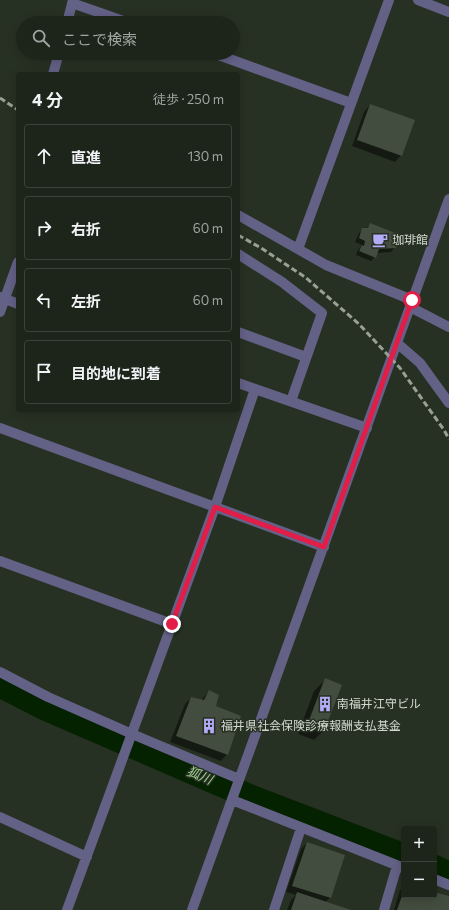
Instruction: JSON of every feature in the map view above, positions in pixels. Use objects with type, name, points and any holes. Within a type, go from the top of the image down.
[{"type":"street","points":[[298,249],[389,0]]},
{"type":"street","points":[[418,0],[449,12]]},
{"type":"street","points":[[69,16],[73,1],[111,16]]},
{"type":"street","points":[[54,72],[57,60]]},
{"type":"street","points":[[232,60],[351,103]]},
{"type":"street","points":[[192,910],[449,199]]},
{"type":"street","points":[[240,216],[326,265],[411,303],[449,327]]},
{"type":"street","points":[[240,255],[282,282],[322,313],[290,401]]},
{"type":"street","points":[[0,312],[2,298],[16,266]]},
{"type":"street","points":[[2,298],[16,303]]},
{"type":"street","points":[[240,333],[306,357]]},
{"type":"street","points":[[397,343],[420,363],[449,403]]},
{"type":"street","points":[[240,384],[367,428]]},
{"type":"street","points":[[67,910],[215,507],[255,389]]},
{"type":"street","points":[[0,428],[324,547]]},
{"type":"street","points":[[0,561],[172,624]]},
{"type":"street","points":[[0,672],[236,789],[301,828],[401,867],[384,910]]},
{"type":"street","points":[[0,817],[87,857]]},
{"type":"street","points":[[274,910],[301,828]]},
{"type":"street","points":[[437,881],[449,885]]},
{"type":"building","points":[[370,104],[415,120],[402,156],[357,140]]},
{"type":"building","name":"珈琲館","points":[[370,223],[400,235],[396,248],[379,249],[376,258],[359,251],[362,245],[364,246],[365,241],[359,238],[362,228],[368,228]]},
{"type":"building","name":"南福井江守ビル","points":[[325,678],[342,685],[325,729],[308,723]]},
{"type":"building","name":"福井県社会保険診療報酬支払基金","points":[[209,690],[219,695],[216,706],[241,716],[228,755],[176,736],[191,697],[204,700]]},
{"type":"building","points":[[307,842],[345,855],[331,898],[292,886]]},
{"type":"building","points":[[297,892],[351,910],[291,910]]},
{"type":"building","points":[[437,893],[449,896],[449,910],[397,910],[401,898],[437,898]]},
{"type":"waterway","name":"狐川","points":[[0,685],[45,708],[248,796],[401,855]]},
{"type":"waterway","name":"狐川","points":[[437,868],[449,874]]},
{"type":"railway","points":[[0,98],[16,109]]},
{"type":"railway","points":[[240,236],[305,277],[359,324],[400,368],[449,439]]},
{"type":"place","name":"珈琲館","points":[[380,240]]},
{"type":"place","name":"南福井江守ビル","points":[[325,704]]},
{"type":"place","name":"福井県社会保険診療報酬支払基金","points":[[209,726]]},
{"type":"route","points":[[172,624],[215,507],[324,547],[412,300]]}]
